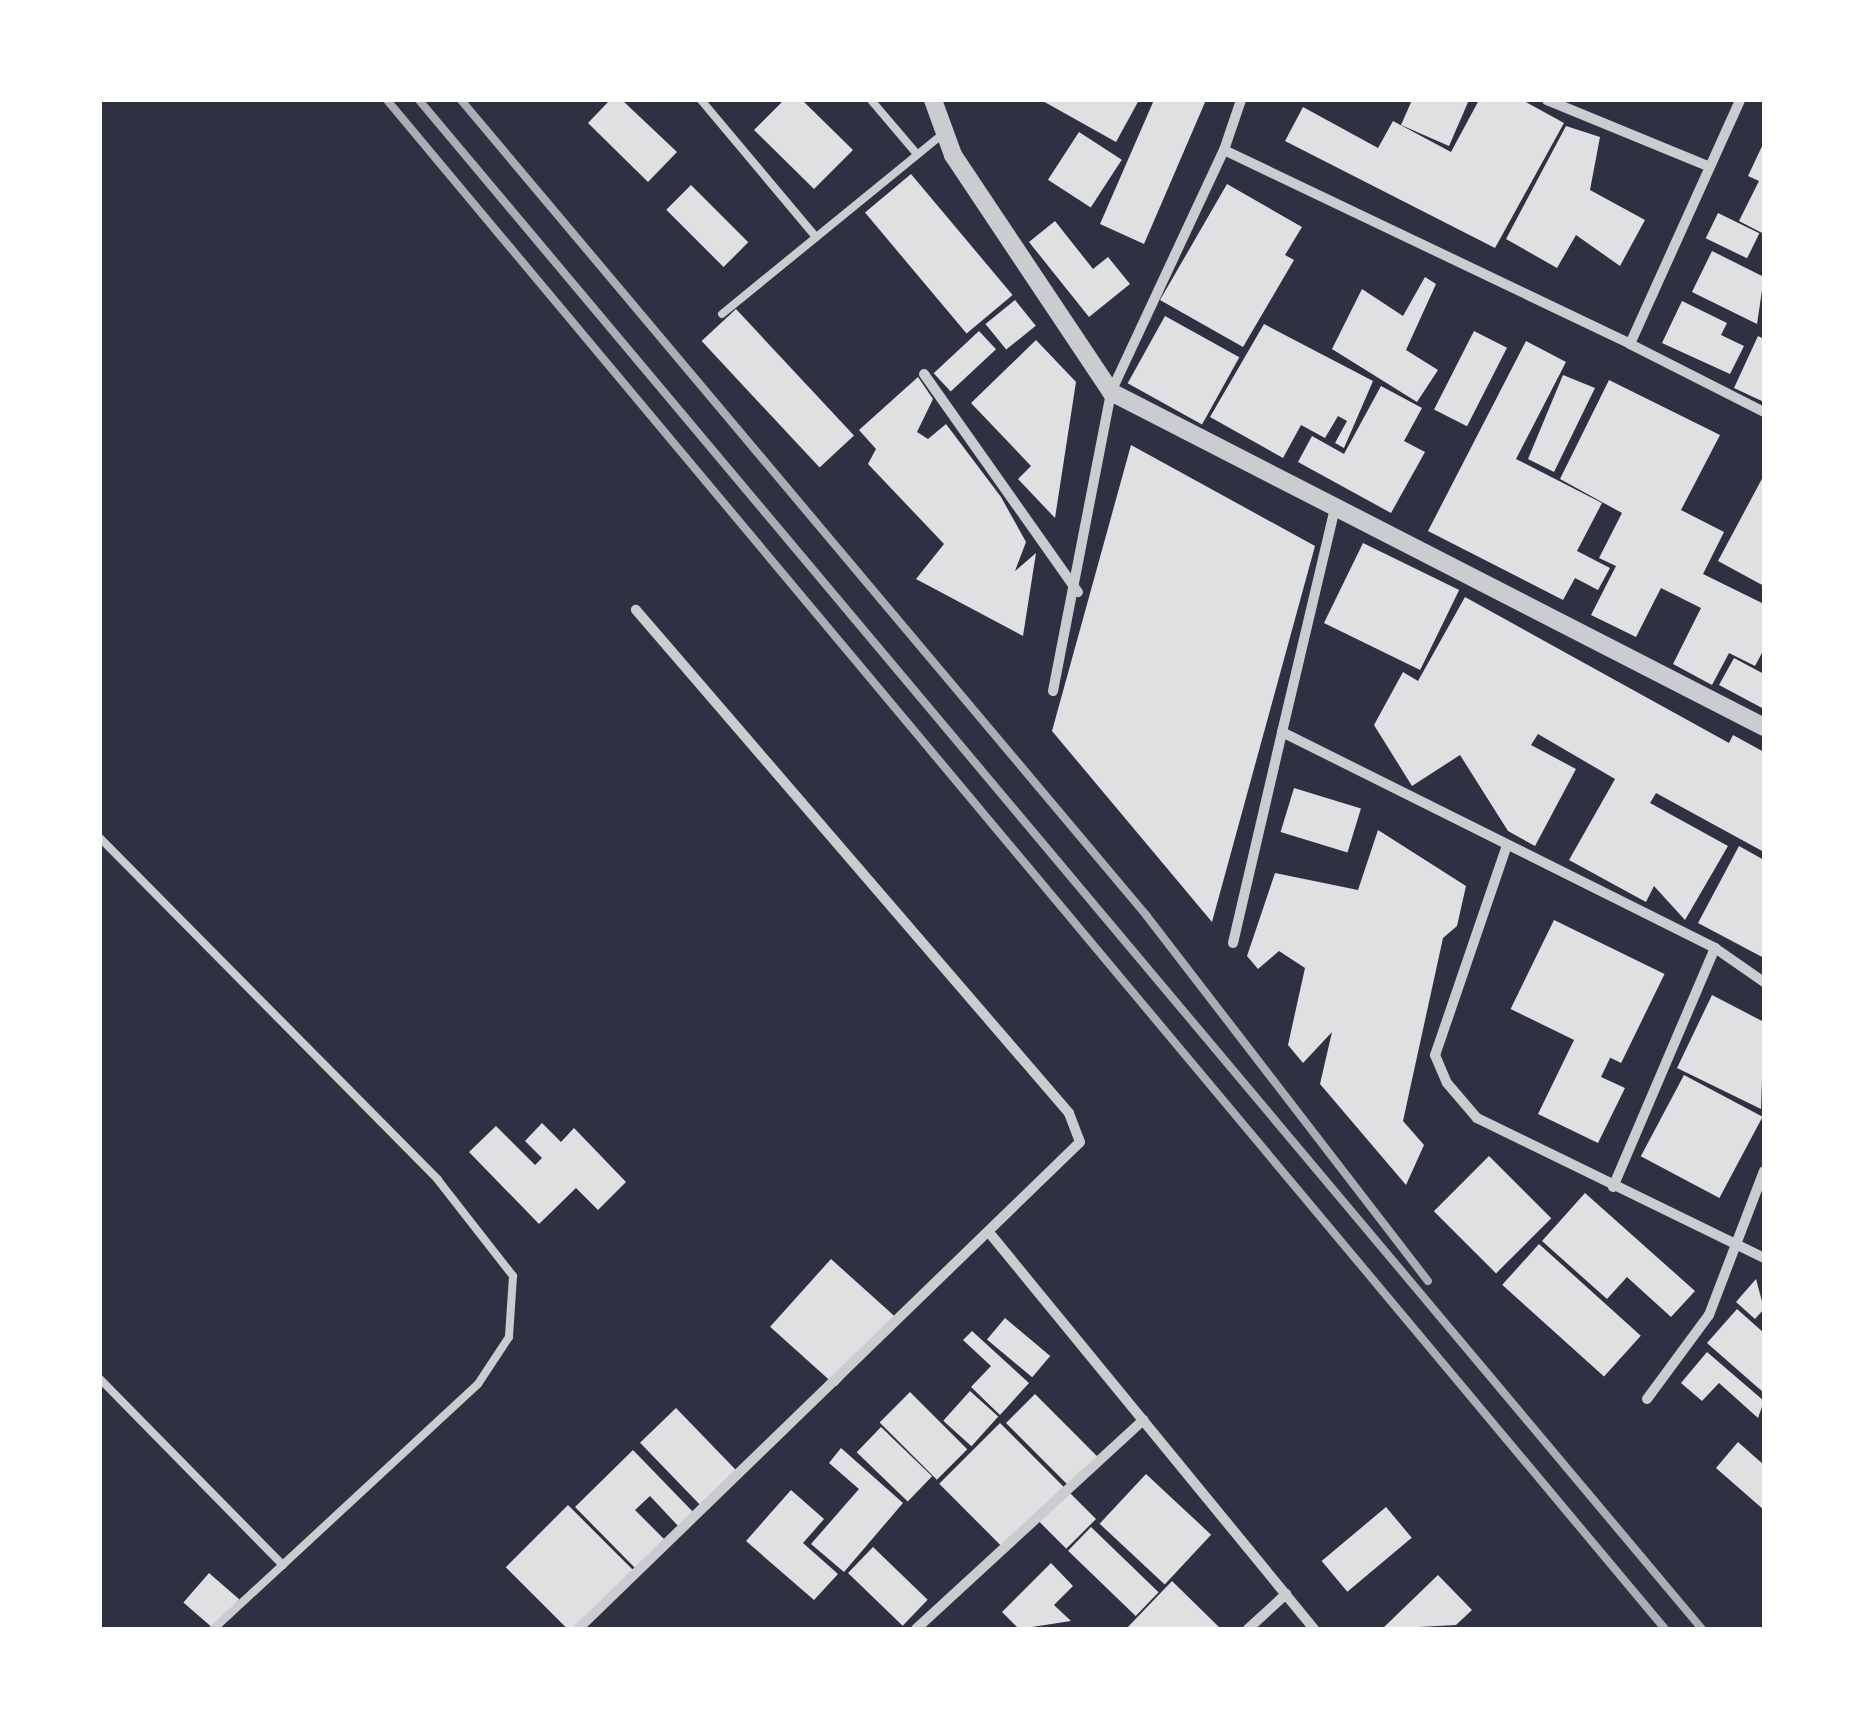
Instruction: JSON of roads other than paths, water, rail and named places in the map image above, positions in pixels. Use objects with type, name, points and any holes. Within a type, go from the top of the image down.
[{"type":"street","points":[[933,100],[945,132],[1111,392],[1764,727]]},
{"type":"street","points":[[1054,690],[1078,592],[1111,392],[1224,150],[1241,100]]},
{"type":"street","points":[[1547,100],[1708,166]]},
{"type":"street","points":[[1630,344],[1740,100]]},
{"type":"street","points":[[1224,150],[1764,412]]},
{"type":"street","points":[[924,374],[1078,592]]},
{"type":"street","points":[[1233,943],[1335,508]]},
{"type":"street","points":[[578,1629],[992,1236],[1080,1142],[1069,1113],[636,610]]},
{"type":"street","points":[[1282,732],[1506,848],[1715,948],[1764,982]]},
{"type":"street","points":[[1506,848],[1435,1055],[1477,1118],[1764,1258]]},
{"type":"street","points":[[1613,1187],[1715,948]]},
{"type":"street","points":[[1647,1399],[1709,1315],[1731,1242],[1764,1171]]},
{"type":"street","points":[[992,1236],[1314,1629]]},
{"type":"street","points":[[916,1629],[1143,1420]]},
{"type":"street","points":[[1248,1629],[1286,1594]]},
{"type":"lane","points":[[701,100],[816,237]]},
{"type":"lane","points":[[872,100],[917,154]]},
{"type":"lane","points":[[722,314],[945,132]]},
{"type":"lane","points":[[100,838],[438,1180],[513,1276],[509,1337],[478,1384],[214,1629]]},
{"type":"lane","points":[[100,1379],[284,1565]]},
{"type":"railway","points":[[387,100],[1665,1629]]},
{"type":"railway","points":[[419,100],[1702,1629]]},
{"type":"railway","points":[[461,100],[1146,915],[1428,1281]]}]
